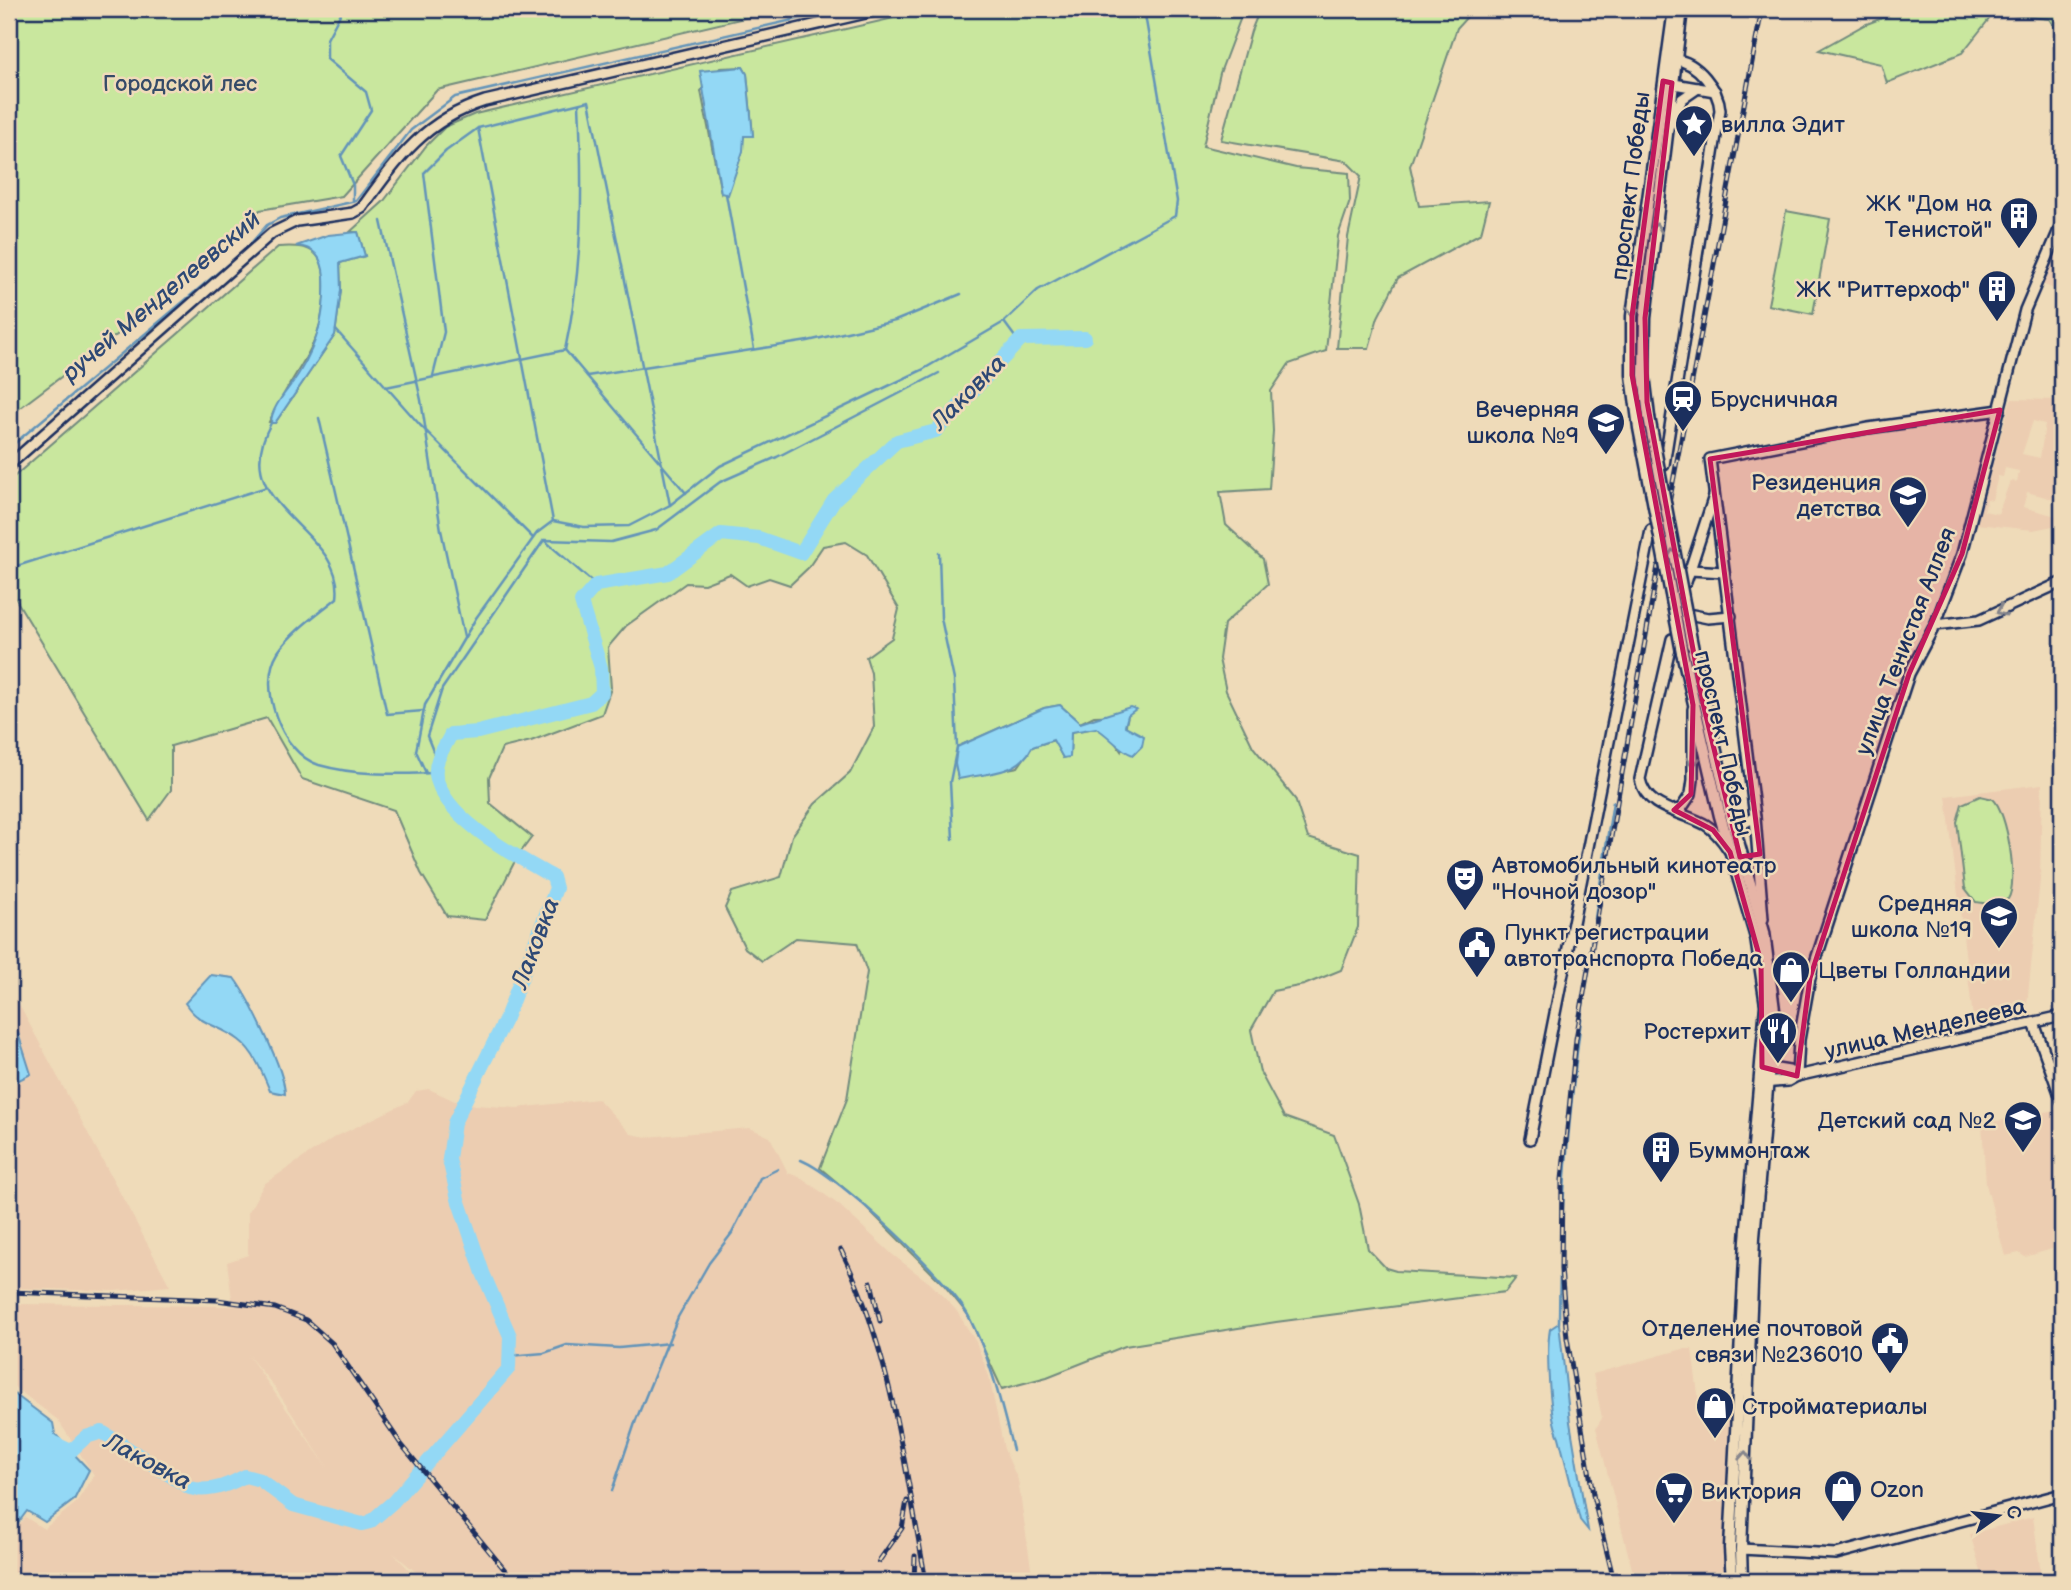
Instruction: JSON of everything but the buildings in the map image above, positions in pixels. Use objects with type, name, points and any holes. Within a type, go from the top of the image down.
[{"type":"main road","name":"проспект Победы","points":[[1674,9],[1667,82],[1632,316],[1632,375],[1639,428],[1693,705],[1761,962],[1766,1005],[1765,1083],[1745,1240],[1732,1581]]},
{"type":"main road","name":"проспект Победы","points":[[1682,9],[1675,60],[1667,82],[1667,129],[1645,318],[1644,375],[1649,417],[1692,645],[1730,813],[1764,932],[1774,1010],[1766,1068]]},
{"type":"main road","name":"проспект Победы","points":[[1735,1548],[1742,1581]]},
{"type":"street","points":[[9,465],[272,233],[297,221],[353,213],[362,208],[420,135],[440,119],[495,98],[883,9]]},
{"type":"street","points":[[1664,465],[1720,110],[1715,91],[1688,63],[1675,60]]},
{"type":"street","name":"проспект Победы","points":[[1667,82],[1715,91]]},
{"type":"street","points":[[1667,129],[1682,99],[1698,88]]},
{"type":"street","name":"улица Тенистая Аллея","points":[[1797,1076],[1799,1040],[1810,978],[1909,674],[1935,625],[1962,554],[2025,310],[2062,223]]},
{"type":"street","name":"проспект Победы","points":[[1764,932],[1755,817],[1710,459],[1868,428],[2000,410]]},
{"type":"street","name":"проспект Победы","points":[[1686,582],[1714,494]]},
{"type":"street","points":[[1530,1139],[1651,530]]},
{"type":"street","points":[[1690,570],[1724,572]]},
{"type":"street","points":[[1935,625],[1979,620],[2062,583]]},
{"type":"street","name":"проспект Победы","points":[[1693,615],[1708,618],[1731,617]]},
{"type":"street","points":[[1672,639],[1640,779],[1645,796],[1707,826],[1730,852]]},
{"type":"street","points":[[1674,810],[1681,809],[1691,794],[1693,705]]},
{"type":"street","points":[[1730,813],[1742,824],[1755,817]]},
{"type":"street","name":"улица Менделеева","points":[[1765,1083],[1788,1081],[1797,1076],[2062,1016]]},
{"type":"street","points":[[2034,1023],[2062,1101]]},
{"type":"street","name":"улица Менделеева","points":[[1766,1068],[1789,1071],[1797,1076]]},
{"type":"street","points":[[1735,1548],[1836,1554],[2062,1494]]},
{"type":"highlighted area","points":[[1663,81],[1672,83],[1645,318],[1647,402],[1703,703],[1740,857],[1760,854],[1710,459],[2000,410],[1962,554],[1909,674],[1810,978],[1797,1076],[1762,1067],[1761,962],[1730,852],[1713,830],[1674,810],[1691,794],[1693,705],[1632,375],[1632,316]]},
{"type":"shaded area","points":[[2062,243],[2062,292],[2042,284]]},
{"type":"shaded area","points":[[2011,399],[2062,400],[2062,486],[2057,485],[2053,499],[2027,492],[2023,507],[2056,516],[2059,503],[2062,504],[2062,523],[2033,530],[1976,524]],"holes":[[[2033,421],[2045,424],[2040,458],[2022,454]],[[2005,468],[2019,471],[2017,482],[2010,481],[1998,514],[1984,511],[1987,499],[1992,500],[1998,476],[2003,477]]]},
{"type":"shaded area","name":"Средняя школа №19","points":[[2042,784],[2040,880],[2026,1014],[1974,1026],[1946,796]]},
{"type":"shaded area","points":[[9,986],[170,1286],[114,1291],[9,1288]]},
{"type":"shaded area","points":[[429,1089],[455,1101],[517,1108],[598,1099],[631,1134],[647,1137],[750,1128],[770,1137],[788,1173],[802,1178],[839,1205],[893,1255],[931,1284],[956,1310],[976,1342],[989,1376],[1004,1449],[1018,1480],[1033,1581],[427,1581],[393,1553],[420,1581],[9,1581],[9,1538],[25,1517],[44,1529],[76,1503],[94,1475],[58,1420],[9,1383],[9,1304],[233,1306],[227,1262],[248,1255],[248,1213],[264,1184],[333,1138],[408,1102],[416,1091]],"holes":[[[248,1355],[273,1385],[328,1468]]]},
{"type":"shaded area","name":"Детский сад №2","points":[[2061,1109],[2062,1246],[2025,1257],[2019,1253],[2005,1256],[1986,1184],[1982,1124]]},
{"type":"shaded area","points":[[1683,1349],[1692,1349],[1699,1402],[1734,1405],[1728,1581],[1635,1581],[1596,1428],[1602,1418],[1593,1374]]},
{"type":"shaded area","points":[[2033,1517],[2042,1581],[1984,1581],[1970,1534]]},
{"type":"green space","name":"Городской лес","points":[[9,9],[783,9],[437,90],[342,196],[260,210],[134,322],[9,416]]},
{"type":"green space","points":[[933,9],[1244,9],[1220,73],[1203,146],[1296,168],[1349,173],[1350,201],[1338,236],[1326,351],[1289,364],[1271,391],[1273,431],[1269,489],[1220,492],[1226,525],[1263,559],[1268,584],[1224,624],[1219,659],[1226,691],[1253,747],[1295,799],[1308,838],[1360,854],[1358,927],[1341,970],[1304,985],[1273,991],[1251,1030],[1260,1072],[1284,1117],[1334,1135],[1359,1204],[1368,1249],[1386,1268],[1396,1271],[1516,1278],[1505,1292],[1276,1322],[1125,1346],[1047,1377],[1002,1389],[968,1315],[944,1285],[862,1203],[820,1168],[847,1099],[867,972],[857,943],[796,938],[762,961],[745,948],[725,908],[732,892],[781,877],[792,836],[815,804],[850,773],[874,727],[871,673],[866,657],[892,638],[899,609],[867,555],[846,542],[823,546],[808,568],[790,585],[769,578],[747,586],[730,574],[704,584],[686,583],[626,626],[608,647],[611,688],[602,714],[531,741],[502,748],[489,778],[490,803],[532,837],[517,857],[485,920],[447,916],[421,873],[394,810],[302,779],[267,718],[171,746],[171,790],[149,820],[9,588],[9,481],[278,247],[303,248],[315,254],[322,266],[324,301],[321,321],[308,354],[269,422],[275,423],[335,335],[341,290],[340,263],[365,256],[358,232],[350,232],[383,202],[426,146],[445,127],[475,114]],"holes":[[[743,67],[747,74],[753,136],[744,136],[738,165],[721,193],[701,91],[720,68]],[[1060,705],[1080,723],[1094,716],[1128,715],[1121,751],[1111,737],[1096,728],[1071,732],[1070,756],[1063,758],[1054,740],[1032,747],[1018,767],[958,778],[957,747],[1044,708]]]},
{"type":"green space","points":[[1260,9],[1474,9],[1457,28],[1410,166],[1419,206],[1489,201],[1481,233],[1398,278],[1378,317],[1369,348],[1337,348],[1348,237],[1361,176],[1346,161],[1221,140],[1251,31]]},
{"type":"green space","points":[[1906,9],[2062,9],[2062,38],[2049,19],[1994,13],[1962,53],[1887,83],[1881,64],[1819,50],[1864,25]]},
{"type":"green space","points":[[1786,211],[1830,219],[1813,314],[1768,305]]},
{"type":"green space","points":[[1980,796],[1993,799],[1998,806],[2010,848],[2011,891],[2008,899],[1996,905],[1976,902],[1965,888],[1957,822],[1962,804]]},
{"type":"water","points":[[743,67],[747,74],[753,136],[744,136],[743,151],[728,195],[721,193],[700,71]]},
{"type":"water","points":[[358,232],[365,256],[340,263],[341,290],[335,335],[275,423],[271,423],[277,404],[311,350],[322,314],[324,276],[321,263],[316,254],[308,248],[296,246],[328,235]]},
{"type":"water","points":[[1060,705],[1080,723],[1130,707],[1136,709],[1128,715],[1125,726],[1144,736],[1142,746],[1133,755],[1096,728],[1071,732],[1070,757],[1063,758],[1053,740],[1032,747],[1019,763],[1010,768],[958,779],[955,764],[957,747],[1044,708]]},
{"type":"water","points":[[211,975],[234,978],[257,1017],[273,1052],[285,1094],[270,1091],[258,1063],[244,1045],[203,1021],[185,1003]]},
{"type":"water","points":[[18,1033],[31,1074],[9,1085],[9,1034]]},
{"type":"water","points":[[1559,1323],[1570,1422],[1588,1530],[1580,1520],[1551,1400],[1548,1368],[1550,1329]]},
{"type":"water","points":[[9,1390],[53,1423],[55,1434],[89,1470],[74,1500],[45,1522],[27,1511],[9,1535]]},
{"type":"waterway","points":[[343,9],[327,39],[327,59],[366,92],[371,110],[341,156],[353,185],[353,201]]},
{"type":"waterway","name":"ручей Менделеевский","points":[[9,448],[245,250],[267,225],[280,218],[356,201],[411,130],[455,97],[841,9]]},
{"type":"waterway","points":[[478,128],[553,521],[584,527],[629,526],[670,505],[720,466],[922,370],[1004,322],[1038,290],[1175,216],[1177,201],[1144,9]]},
{"type":"waterway","points":[[433,376],[444,332],[424,173],[446,151],[478,128],[589,101],[670,505]]},
{"type":"waterway","points":[[565,350],[575,289],[580,227],[579,104]]},
{"type":"waterway","points":[[726,194],[754,349]]},
{"type":"waterway","points":[[381,221],[421,400],[441,530],[464,637]]},
{"type":"waterway","points":[[587,376],[808,341],[895,321],[961,294]]},
{"type":"waterway","points":[[1004,322],[1018,341]]},
{"type":"waterway","points":[[336,330],[420,425],[533,538]]},
{"type":"waterway","name":"Лаковка","points":[[54,1443],[71,1451],[86,1437],[102,1432],[190,1488],[204,1490],[218,1487],[245,1476],[260,1480],[293,1505],[362,1524],[370,1522],[393,1502],[509,1368],[510,1336],[483,1273],[458,1199],[449,1159],[454,1123],[506,1018],[556,888],[553,877],[502,848],[452,807],[436,775],[440,754],[451,734],[478,732],[591,703],[602,693],[601,668],[581,602],[596,585],[668,573],[721,534],[759,538],[801,553],[834,500],[897,441],[936,431],[1021,339],[1085,338]]},
{"type":"waterway","points":[[386,387],[565,350],[686,493]]},
{"type":"waterway","points":[[596,585],[544,540],[611,542],[656,530],[720,482],[777,457],[939,373]]},
{"type":"waterway","points":[[319,418],[387,714],[423,711]]},
{"type":"waterway","points":[[271,423],[261,452],[263,477],[274,498],[324,553],[335,574],[337,598],[291,637],[278,652],[272,666],[271,699],[283,733],[305,758],[334,769],[363,773],[436,773]]},
{"type":"waterway","points":[[17,566],[267,487]]},
{"type":"waterway","points":[[426,773],[416,751],[425,705],[476,618],[537,533],[553,521]]},
{"type":"waterway","points":[[437,761],[427,736],[442,689],[544,540]]},
{"type":"waterway","points":[[939,553],[941,618],[954,680],[957,747],[950,782],[953,839]]},
{"type":"waterway","points":[[1559,1323],[1560,1257],[1569,1127],[1584,997],[1613,802]]},
{"type":"waterway","points":[[801,1160],[841,1186],[892,1230],[958,1300],[983,1349],[995,1382],[1013,1450]]},
{"type":"waterway","points":[[612,1491],[636,1420],[678,1317],[709,1263],[732,1233],[760,1178],[778,1169]]},
{"type":"waterway","points":[[509,1356],[544,1353],[567,1345],[619,1348],[670,1343]]},
{"type":"railway","points":[[1670,498],[1762,9]]},
{"type":"railway","points":[[1614,1581],[1594,1500],[1567,1338],[1561,1269],[1562,1180],[1576,1039],[1658,566]]},
{"type":"railway","points":[[841,1250],[873,1329],[885,1370],[926,1581]]},
{"type":"railway","points":[[871,1282],[880,1321]]},
{"type":"railway","points":[[9,1292],[217,1300],[275,1308],[306,1320],[332,1343],[401,1444],[514,1581]]},
{"type":"railway","points":[[879,1561],[902,1528],[907,1501]]},
{"type":"railway","points":[[914,1581],[915,1556]]},
{"type":"place","name":"вилла Эдит","points":[[1694,158]]},
{"type":"place","name":"ЖК \"Дом на Тенистой\"","points":[[2019,250]]},
{"type":"place","name":"ЖК \"Риттерхоф\"","points":[[1997,323]]},
{"type":"place","name":"Брусничная","points":[[1683,433]]},
{"type":"place","name":"Вечерняя школа №9","points":[[1606,456]]},
{"type":"place","name":"Резиденция детства","points":[[1908,529]]},
{"type":"place","name":"Автомобильный кинотеатр \"Ночной дозор\"","points":[[1465,912]]},
{"type":"place","name":"Средняя школа №19","points":[[1999,950]]},
{"type":"place","name":"Пункт регистрации автотранспорта Победа","points":[[1477,979]]},
{"type":"place","name":"Цветы Голландии","points":[[1791,1004]]},
{"type":"place","name":"Ростерхит","points":[[1778,1065]]},
{"type":"place","name":"Детский сад №2","points":[[2023,1154]]},
{"type":"place","name":"Буммонтаж","points":[[1661,1184]]},
{"type":"place","name":"Отделение почтовой связи №236010","points":[[1890,1375]]},
{"type":"place","name":"Стройматериалы","points":[[1715,1440]]},
{"type":"place","name":"Ozon","points":[[1843,1523]]},
{"type":"place","name":"Виктория","points":[[1674,1525]]}]
